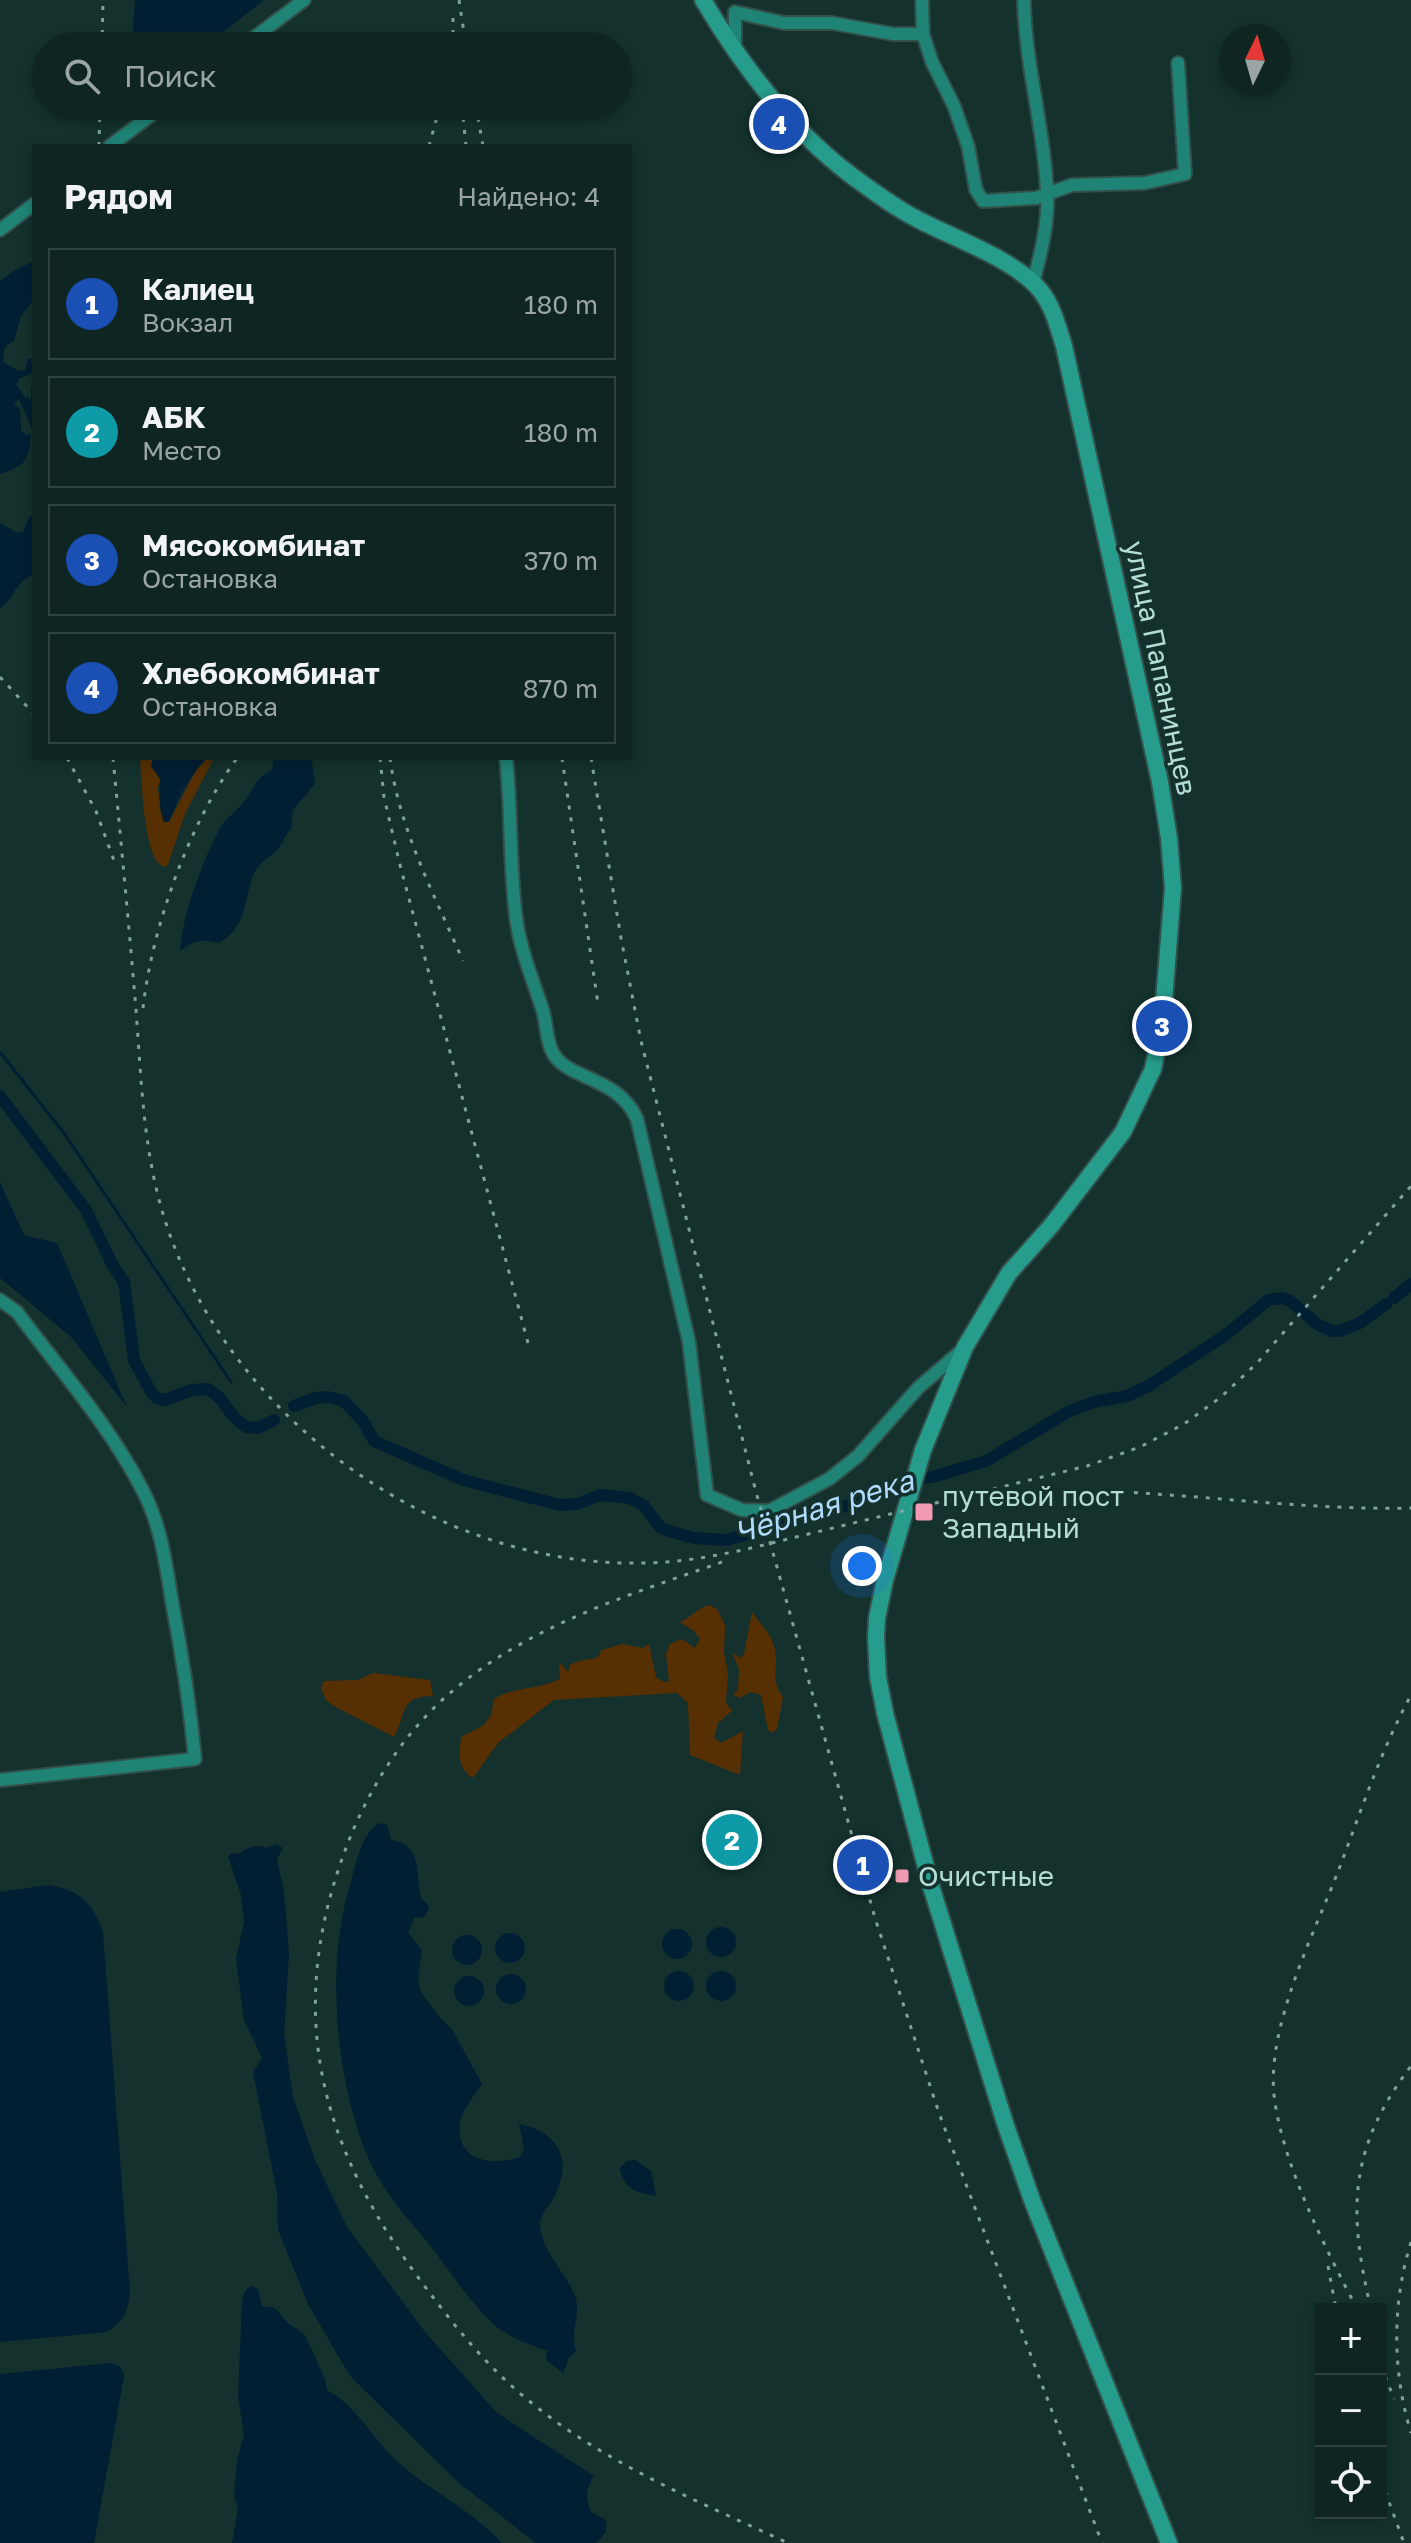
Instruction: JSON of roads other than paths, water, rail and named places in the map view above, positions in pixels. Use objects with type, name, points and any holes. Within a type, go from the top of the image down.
[{"type":"main road","name":"улица Папанинцев","points":[[703,0],[735,49],[783,112],[851,176],[898,209],[1008,265],[1033,283],[1053,313],[1064,346],[1154,749],[1172,862],[1172,913],[1159,1044],[1153,1069],[1123,1132],[1051,1226],[1009,1273],[965,1347],[923,1450],[887,1570],[877,1618],[876,1655],[885,1713],[931,1886],[1005,2123],[1032,2200],[1169,2543]]},
{"type":"street","points":[[262,32],[304,0]]},
{"type":"street","points":[[922,0],[923,34],[932,62],[954,106],[968,146],[976,190],[983,201],[1028,199],[1072,185],[1145,183],[1185,174],[1178,63]]},
{"type":"street","points":[[1024,0],[1024,30],[1048,192],[1043,244],[1033,283]]},
{"type":"street","points":[[735,49],[735,12],[784,23],[832,23],[893,34],[923,34]]},
{"type":"street","points":[[113,144],[144,120]]},
{"type":"street","points":[[0,230],[32,206]]},
{"type":"street","points":[[506,760],[514,893],[525,959],[545,1017],[550,1045],[557,1059],[617,1093],[632,1108],[637,1119],[687,1330],[707,1495],[742,1510],[769,1511],[829,1479],[858,1456],[918,1388],[965,1347]]},
{"type":"street","points":[[0,1300],[17,1312],[79,1394],[117,1447],[144,1493],[155,1522],[168,1575],[187,1685],[195,1759],[0,1780]]},
{"type":"water","points":[[135,0],[264,0],[224,32],[133,32]]},
{"type":"water","points":[[32,262],[32,302],[21,316],[14,341],[5,349],[3,362],[19,371],[25,370],[28,359],[32,359],[32,373],[20,378],[16,384],[25,397],[31,399],[32,387],[32,429],[19,399],[14,403],[20,410],[21,431],[31,434],[29,452],[24,462],[0,474],[0,281]]},
{"type":"water","points":[[32,516],[32,576],[19,585],[0,609],[0,523],[16,532],[23,532]]},
{"type":"water","points":[[152,760],[205,760],[185,788],[169,822],[164,822],[162,817],[160,779],[151,766]]},
{"type":"water","points":[[274,760],[310,760],[315,784],[293,810],[291,829],[279,848],[254,873],[242,915],[234,930],[219,943],[198,941],[180,951],[189,904],[215,838],[258,781],[272,770]]},
{"type":"water","points":[[0,1182],[24,1235],[57,1243],[127,1407],[71,1337],[0,1278]]},
{"type":"water","points":[[379,1823],[387,1825],[391,1840],[409,1848],[416,1863],[422,1900],[429,1909],[424,1917],[414,1918],[408,1933],[422,1950],[418,1980],[421,1992],[452,2029],[482,2084],[461,2118],[460,2137],[464,2146],[470,2154],[488,2161],[520,2157],[524,2149],[519,2124],[544,2133],[559,2149],[562,2159],[560,2183],[540,2224],[549,2253],[571,2287],[577,2303],[576,2351],[569,2358],[563,2373],[546,2360],[547,2351],[503,2331],[472,2301],[385,2189],[365,2149],[353,2115],[339,2039],[337,1961],[341,1925],[355,1865],[362,1844]]},
{"type":"water","points":[[276,1844],[283,1848],[277,1859],[284,1892],[289,1954],[284,2034],[293,2097],[315,2160],[347,2227],[425,2332],[497,2413],[594,2476],[587,2494],[588,2502],[591,2512],[606,2520],[606,2532],[596,2543],[536,2543],[459,2483],[350,2376],[309,2306],[278,2230],[277,2193],[253,2072],[262,2058],[244,2020],[236,1959],[244,1922],[241,1895],[228,1856],[253,1847],[267,1848]]},
{"type":"water","points":[[48,1885],[69,1890],[83,1899],[103,1932],[130,2292],[124,2315],[107,2332],[0,2342],[0,1892]]},
{"type":"water","points":[[721,1927],[732,1931],[736,1942],[732,1953],[721,1957],[710,1953],[706,1942],[710,1931]]},
{"type":"water","points":[[677,1929],[688,1933],[692,1944],[688,1955],[677,1959],[666,1955],[662,1944],[666,1933]]},
{"type":"water","points":[[510,1933],[521,1937],[525,1948],[521,1959],[510,1963],[499,1959],[495,1948],[499,1937]]},
{"type":"water","points":[[467,1935],[478,1939],[482,1950],[478,1961],[467,1965],[456,1961],[452,1950],[456,1939]]},
{"type":"water","points":[[679,1971],[690,1975],[694,1986],[690,1997],[679,2001],[668,1997],[664,1986],[668,1975]]},
{"type":"water","points":[[721,1971],[732,1975],[736,1986],[732,1997],[721,2001],[710,1997],[706,1986],[710,1975]]},
{"type":"water","points":[[511,1974],[522,1978],[526,1989],[522,2000],[511,2004],[500,2000],[496,1989],[500,1978]]},
{"type":"water","points":[[469,1976],[480,1980],[484,1991],[480,2002],[469,2006],[458,2002],[454,1991],[458,1980]]},
{"type":"water","points":[[635,2160],[651,2171],[656,2196],[637,2191],[624,2181],[620,2168],[627,2161]]},
{"type":"water","points":[[250,2286],[258,2289],[262,2306],[275,2308],[288,2323],[305,2335],[327,2390],[356,2414],[400,2464],[478,2521],[502,2543],[232,2543],[238,2509],[234,2496],[237,2460],[244,2435],[238,2396],[242,2302]]},
{"type":"water","points":[[111,2363],[120,2367],[124,2377],[94,2543],[0,2543],[0,2374]]},
{"type":"waterway","points":[[0,1052],[64,1133],[231,1382]]},
{"type":"waterway","points":[[0,1096],[86,1210],[124,1282],[134,1360],[151,1392],[164,1400],[192,1390],[208,1389],[246,1427],[258,1428],[274,1420]]},
{"type":"waterway","name":"Чёрная река","points":[[1394,1298],[1411,1284]]},
{"type":"waterway","name":"Чёрная река","points":[[294,1406],[316,1398],[344,1401],[363,1421],[374,1441],[463,1480],[560,1505],[577,1504],[600,1495],[630,1498],[644,1506],[660,1527],[669,1531],[694,1538],[727,1540],[784,1518],[857,1504],[901,1482],[936,1476],[986,1461],[1068,1412],[1094,1402],[1127,1396],[1150,1385],[1227,1334],[1268,1300],[1283,1298],[1290,1301],[1317,1324],[1332,1331],[1360,1323],[1386,1304]]},
{"type":"railway","points":[[102,32],[103,0]]},
{"type":"railway","points":[[459,0],[464,32]]},
{"type":"railway","points":[[453,16],[453,32]]},
{"type":"railway","points":[[99,144],[100,120]]},
{"type":"railway","points":[[430,144],[436,120]]},
{"type":"railway","points":[[463,120],[466,144]]},
{"type":"railway","points":[[478,120],[483,144]]},
{"type":"railway","points":[[0,677],[32,712]]},
{"type":"railway","points":[[68,760],[96,811],[116,866]]},
{"type":"railway","points":[[113,760],[146,1134],[161,1207],[190,1281],[231,1350],[283,1411],[344,1463],[412,1506],[485,1538],[562,1557],[641,1563],[692,1559],[743,1550],[1087,1466],[1140,1447],[1184,1424],[1221,1397],[1257,1363],[1411,1186]]},
{"type":"railway","points":[[143,1008],[155,944],[175,877],[203,814],[236,760]]},
{"type":"railway","points":[[380,760],[384,797],[400,865],[528,1343]]},
{"type":"railway","points":[[390,760],[401,811],[410,836],[463,961]]},
{"type":"railway","points":[[562,760],[598,1004]]},
{"type":"railway","points":[[591,760],[641,1041],[756,1492],[875,1918],[939,2113],[1102,2543]]},
{"type":"railway","points":[[1014,1491],[1114,1492],[1312,1506],[1411,1508]]},
{"type":"railway","points":[[722,1562],[614,1601],[544,1631],[479,1670],[449,1694],[415,1729],[372,1791],[342,1859],[325,1918],[317,1975],[316,2029],[324,2082],[338,2134],[360,2184],[388,2234],[423,2284],[482,2356],[522,2395],[583,2440],[650,2478],[788,2543]]},
{"type":"railway","points":[[1354,2303],[1295,2177],[1279,2121],[1274,2095],[1274,2068],[1278,2039],[1294,1980],[1381,1759],[1411,1695]]},
{"type":"railway","points":[[1370,2303],[1359,2242],[1359,2182],[1375,2125],[1411,2066]]},
{"type":"railway","points":[[1411,2242],[1400,2289],[1397,2337],[1400,2386],[1411,2433]]},
{"type":"railway","points":[[1328,2266],[1335,2303]]},
{"type":"railway","points":[[1385,2375],[1394,2399]]},
{"type":"railway","points":[[1387,2496],[1404,2543]]},
{"type":"place","name":"Хлебокомбинат","points":[[779,124]]},
{"type":"place","name":"Мясокомбинат","points":[[1162,1026]]},
{"type":"place","name":"путевой пост Западный","points":[[924,1512]]},
{"type":"place","name":"АБК","points":[[732,1840]]},
{"type":"place","name":"Калиец","points":[[863,1865]]},
{"type":"place","name":"Очистные","points":[[902,1876]]}]
